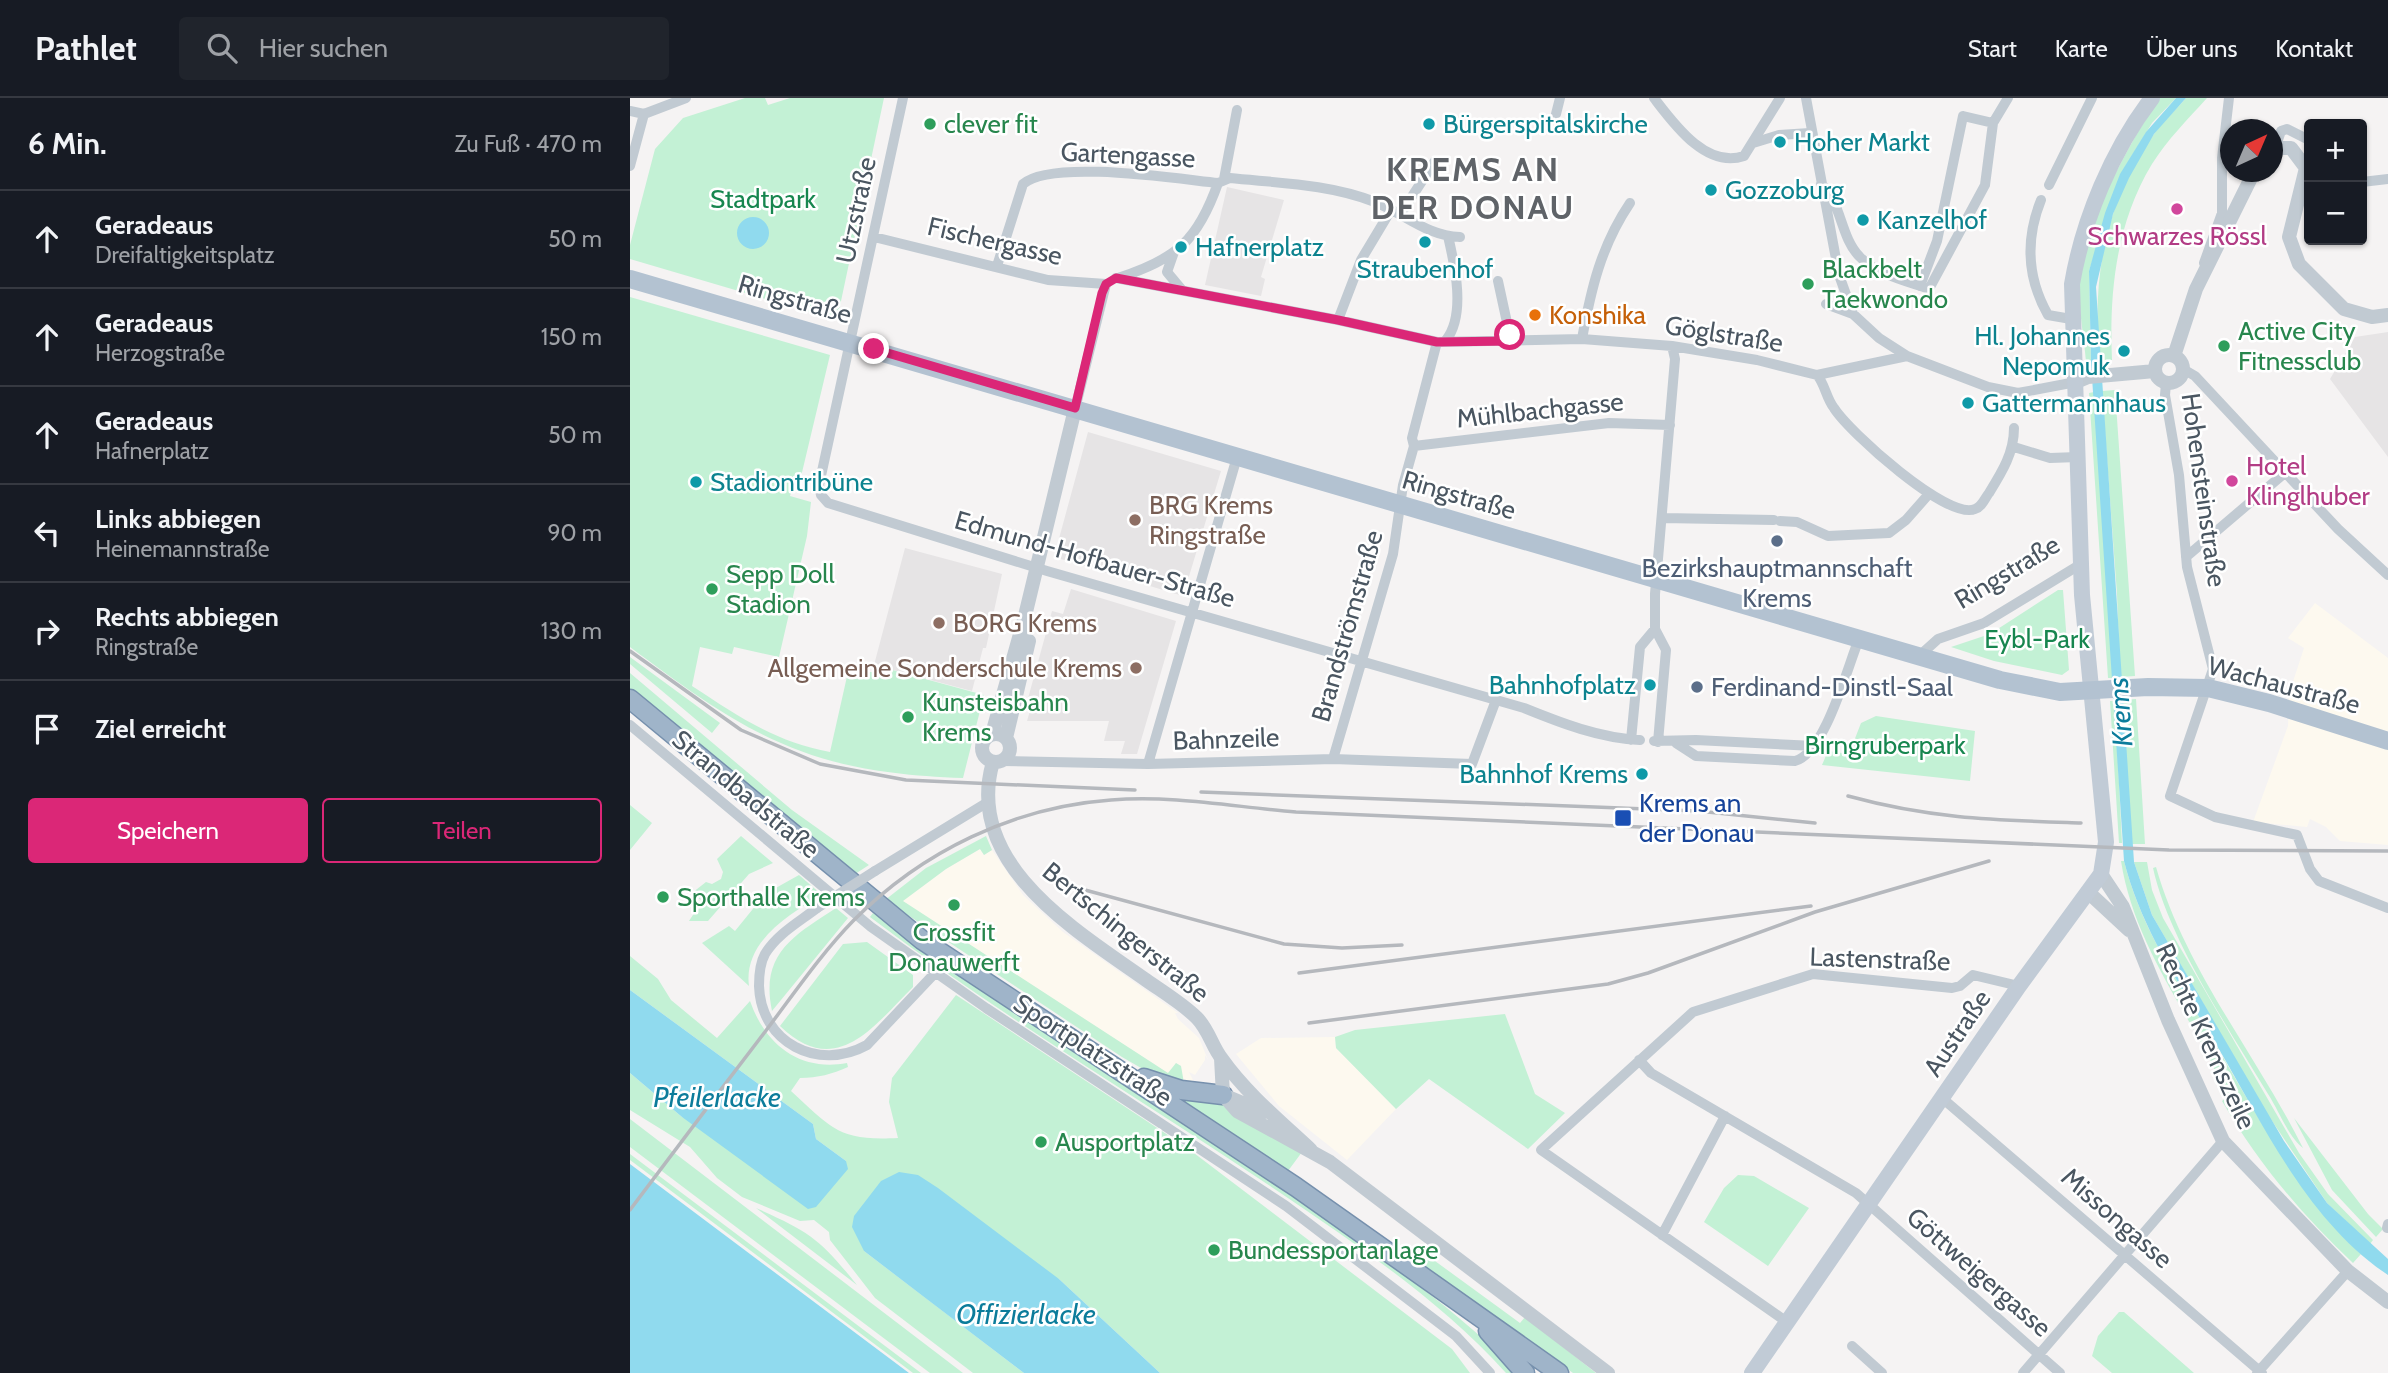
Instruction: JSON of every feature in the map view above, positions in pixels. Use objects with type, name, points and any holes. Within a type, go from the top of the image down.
[{"type":"highway","points":[[630,699],[915,934],[1296,1187],[1559,1373]]},
{"type":"highway","points":[[1115,1068],[1181,1090],[1223,1095]]},
{"type":"highway","points":[[1459,1301],[1525,1373]]},
{"type":"main road","name":"Ringstraße","points":[[2081,564],[2078,457],[2082,380],[2071,319],[2074,271],[2095,206],[2128,134],[2152,98]]},
{"type":"main road","name":"Ringstraße","points":[[630,279],[1075,408],[1236,464],[1401,505],[1918,657]]},
{"type":"main road","points":[[2081,564],[2100,691],[2105,831],[2101,874]]},
{"type":"main road","name":"Wachaustraße","points":[[1918,657],[2039,689],[2100,691],[2148,687],[2208,688],[2388,741]]},
{"type":"main road","name":"Austraße","points":[[1752,1373],[2019,986],[2101,874]]},
{"type":"street","points":[[630,111],[645,114],[686,98]]},
{"type":"street","name":"Utzstraße","points":[[821,495],[819,485],[903,98]]},
{"type":"street","points":[[1556,114],[1560,98]]},
{"type":"street","points":[[1654,98],[1677,126],[1705,151],[1730,159],[1744,156],[1780,98]]},
{"type":"street","points":[[1924,288],[1988,176],[1993,123],[2008,98]]},
{"type":"street","points":[[2049,185],[2092,98]]},
{"type":"street","points":[[2203,274],[2204,259],[2222,213],[2222,158],[2229,98]]},
{"type":"street","points":[[1806,99],[1810,133],[1842,289],[1853,314]]},
{"type":"street","points":[[1111,281],[1141,270],[1174,252],[1199,228],[1221,181],[1237,110]]},
{"type":"street","points":[[630,166],[645,114]]},
{"type":"street","points":[[1924,288],[1943,216],[1963,116],[1993,123]]},
{"type":"street","points":[[2283,130],[2287,129],[2304,138]]},
{"type":"street","points":[[1753,143],[1779,135],[1810,133]]},
{"type":"street","points":[[2283,146],[2298,152],[2306,168],[2289,237],[2299,264],[2344,309],[2372,317],[2388,315]]},
{"type":"street","points":[[1338,320],[1361,260],[1435,161]]},
{"type":"street","name":"Gartengasse","points":[[997,266],[1018,191],[1029,179],[1076,172],[1333,190],[1376,202],[1454,237]]},
{"type":"street","points":[[2367,181],[2388,179]]},
{"type":"street","points":[[2174,356],[2186,315],[2203,274],[2248,182]]},
{"type":"street","points":[[1821,184],[1833,198],[1849,240],[1860,257],[1895,277],[1924,288]]},
{"type":"street","points":[[2041,200],[2029,245],[2035,287],[2048,315],[2071,319]]},
{"type":"street","points":[[1582,339],[1600,259],[1611,230],[1630,203]]},
{"type":"street","name":"Fischergasse","points":[[874,237],[1048,280],[1111,281]]},
{"type":"street","name":"Brandströmstraße","points":[[1333,758],[1394,554],[1403,485],[1414,446],[1415,426],[1442,341],[1454,330],[1454,237]]},
{"type":"street","points":[[1174,252],[1167,271],[1182,290]]},
{"type":"street","points":[[1111,281],[1182,290]]},
{"type":"street","points":[[999,736],[1031,630],[1035,567],[1075,408],[1111,281]]},
{"type":"street","points":[[1498,281],[1511,341]]},
{"type":"street","name":"Göglstraße","points":[[1182,290],[1442,341],[1582,339],[1672,346],[1757,360],[1816,375],[1907,356]]},
{"type":"street","points":[[1826,304],[1853,314],[1907,356],[2004,392],[2018,393],[2082,380],[2154,371]]},
{"type":"street","points":[[1645,741],[1665,650],[1655,629],[1675,359],[1672,346]]},
{"type":"street","points":[[2174,356],[2183,369],[2195,376],[2287,471],[2338,529],[2388,575]]},
{"type":"street","points":[[2174,356],[2158,359],[2154,371],[2158,378],[2166,383],[2179,378],[2183,369]]},
{"type":"street","points":[[1816,375],[1842,418],[1928,495],[1965,510],[1974,510],[1994,484],[2014,447],[2014,428]]},
{"type":"street","name":"Hohensteinstraße","points":[[2166,383],[2165,395],[2179,475],[2186,557],[2213,659],[2208,688],[2170,796],[2215,817],[2297,835],[2310,869],[2319,881],[2388,908]]},
{"type":"street","name":"Mühlbachgasse","points":[[1414,446],[1609,423],[1670,425]]},
{"type":"street","points":[[2014,447],[2049,458],[2078,457]]},
{"type":"street","points":[[1149,764],[1236,464]]},
{"type":"street","points":[[2186,557],[2287,471]]},
{"type":"street","name":"Edmund-Hofbauer-Straße","points":[[821,495],[838,509],[1362,660]]},
{"type":"street","points":[[1663,518],[1777,520],[1797,522],[1828,536],[1870,535],[1889,533],[1906,520],[1928,495]]},
{"type":"street","name":"Ringstraße","points":[[1918,657],[1937,639],[1984,623],[2081,564]]},
{"type":"street","points":[[1645,741],[1640,647],[1655,629]]},
{"type":"street","points":[[1362,660],[1524,708],[1545,718],[1645,741],[1676,743],[1696,740],[1815,746],[1859,639]]},
{"type":"street","name":"Bahnzeile","points":[[998,762],[1149,764],[1333,758],[1472,764],[1496,700]]},
{"type":"street","name":"Strandbadstraße","points":[[630,725],[807,876],[935,973]]},
{"type":"street","points":[[999,736],[1010,750],[998,762],[982,751],[983,741],[999,736]]},
{"type":"street","name":"Bertschingerstraße","points":[[998,762],[988,777],[988,802],[1003,851],[1023,882],[1083,934],[1197,1018],[1221,1058],[1311,1150],[1608,1373]]},
{"type":"street","points":[[935,973],[867,1045],[853,1052],[824,1056],[788,1045],[774,1032],[765,1017],[759,976],[763,956],[778,938],[817,908],[988,802]]},
{"type":"street","name":"Rechte Kremszeile","points":[[2101,874],[2123,907],[2132,934],[2224,1141],[2348,1271],[2388,1302]]},
{"type":"street","name":"Rechte Kremszeile","points":[[2088,892],[2132,934]]},
{"type":"street","name":"Sportplatzstraße","points":[[935,973],[1286,1206],[1456,1336],[1490,1373]]},
{"type":"street","name":"Lastenstraße","points":[[1662,1235],[1541,1150],[1693,1012],[1813,974],[1952,988],[1960,986],[1973,975],[2019,986]]},
{"type":"street","name":"Bertschingerstraße","points":[[1221,1058],[1223,1095],[1244,1116],[1311,1150]]},
{"type":"street","name":"Göttweigergasse","points":[[1639,1060],[1651,1073],[1836,1180],[1868,1204],[2060,1373]]},
{"type":"street","name":"Bertschingerstraße","points":[[1223,1095],[1241,1100],[1278,1119]]},
{"type":"street","name":"Missongasse","points":[[1942,1098],[2259,1372]]},
{"type":"street","points":[[1725,1116],[1662,1235],[1787,1322]]},
{"type":"street","points":[[2024,1373],[2224,1141]]},
{"type":"street","points":[[2259,1372],[2348,1271]]},
{"type":"street","points":[[1852,1346],[1882,1373]]},
{"type":"shaded area","points":[[1227,187],[1284,200],[1261,277],[1265,279],[1261,296],[1205,285]]},
{"type":"shaded area","points":[[2388,332],[2388,457],[2330,379],[2355,337]]},
{"type":"shaded area","name":"BRG Krems Ringstraße","points":[[1088,432],[1221,471],[1183,596],[1054,557]]},
{"type":"shaded area","name":"BORG Krems","points":[[905,548],[1002,574],[986,648],[983,648],[972,691],[874,665]]},
{"type":"shaded area","points":[[1071,589],[1176,621],[1137,754],[1121,754],[1125,741],[1104,741],[1109,721],[1027,721],[1032,704],[1027,702],[1052,611],[1063,614]]},
{"type":"shaded area","points":[[2315,603],[2388,658],[2388,845],[2340,841],[2326,827],[2310,819],[2307,827],[2253,822],[2288,726],[2289,694],[2304,648],[2288,638]]},
{"type":"shaded area","points":[[980,849],[984,855],[992,850],[1023,895],[1063,932],[1178,1013],[1175,1013],[1178,1019],[1199,1038],[1208,1060],[1205,1055],[1205,1060],[1195,1075],[1189,1072],[1195,1084],[1182,1085],[1181,1066],[1176,1063],[1169,1074],[902,901],[946,869]]},
{"type":"shaded area","points":[[1335,1037],[1336,1048],[1396,1109],[1347,1160],[1279,1106],[1236,1054],[1261,1038]]},
{"type":"green space","name":"Stadtpark","points":[[745,98],[765,98],[768,105],[790,98],[884,98],[837,320],[630,259],[630,245],[655,149],[683,118]]},
{"type":"green space","points":[[2159,98],[2176,98],[2152,123],[2120,175],[2089,271],[2091,362],[2086,362],[2079,287],[2087,241],[2121,163]]},
{"type":"green space","points":[[2186,98],[2207,98],[2158,155],[2130,210],[2117,259],[2114,284],[2112,360],[2100,361],[2100,272],[2113,214],[2137,160],[2158,129]]},
{"type":"green space","points":[[630,297],[830,355],[799,485],[792,489],[790,496],[811,502],[807,536],[779,657],[734,647],[732,654],[700,647],[692,686],[774,735],[830,752],[848,672],[873,672],[874,665],[984,695],[963,778],[909,775],[863,768],[822,758],[784,744],[747,727],[711,705],[630,647]]},
{"type":"green space","points":[[2115,390],[2135,676],[2120,677],[2117,594],[2102,391]]},
{"type":"green space","points":[[2094,392],[2113,678],[2108,678],[2089,393]]},
{"type":"green space","name":"Eybl-Park","points":[[2058,590],[2063,590],[2069,670],[2062,675],[1994,661],[1951,647],[1990,634]]},
{"type":"green space","points":[[630,657],[720,723],[712,733],[630,664]]},
{"type":"green space","points":[[630,673],[792,810],[869,865],[852,876],[630,690]]},
{"type":"green space","points":[[2136,699],[2145,844],[2132,844],[2122,700]]},
{"type":"green space","points":[[2110,701],[2115,701],[2122,843],[2119,843]]},
{"type":"green space","name":"Birngruberpark","points":[[1876,716],[1975,731],[1970,781],[1822,765],[1828,751],[1849,754],[1861,723]]},
{"type":"green space","points":[[630,805],[652,823],[630,850]]},
{"type":"green space","points":[[741,836],[773,863],[749,874],[708,921],[689,921],[702,901],[692,893],[706,882],[712,884],[721,879],[723,872],[717,859]]},
{"type":"green space","points":[[986,836],[992,850],[984,855],[980,849],[946,869],[903,901],[1168,1073],[1176,1063],[1181,1066],[1184,1083],[1148,1072],[1122,1057],[885,900],[926,868]]},
{"type":"green space","points":[[2121,861],[2124,861],[2142,913],[2165,960],[2267,1132],[2301,1183],[2361,1254],[2353,1263],[2282,1187],[2250,1146],[2222,1101],[2227,1097],[2210,1058],[2144,937],[2126,887]]},
{"type":"green space","points":[[2134,862],[2147,862],[2152,890],[2163,918],[2299,1153],[2328,1194],[2373,1240],[2370,1244],[2327,1203],[2266,1112],[2152,915]]},
{"type":"green space","points":[[2156,867],[2169,905],[2203,976],[2303,1148],[2288,1130],[2186,954],[2161,895],[2153,868]]},
{"type":"green space","points":[[799,875],[822,895],[783,921],[761,943],[749,970],[749,986],[702,943],[729,926],[735,931],[765,894]]},
{"type":"green space","points":[[836,908],[848,918],[772,1011],[771,975],[783,949],[806,928]]},
{"type":"green space","points":[[873,913],[985,993],[1329,1220],[1451,1311],[1518,1373],[1506,1373],[1427,1298],[1369,1254],[970,989],[870,917]]},
{"type":"green space","points":[[867,942],[913,975],[913,987],[883,1018],[852,1042],[836,1048],[819,1048],[800,1041],[780,1026],[843,944]]},
{"type":"green space","points":[[630,956],[658,979],[671,1000],[717,1038],[750,1001],[765,1030],[786,1052],[814,1063],[847,1063],[848,1067],[831,1074],[800,1078],[791,1091],[827,1123],[838,1130],[862,1137],[898,1138],[889,1102],[892,1078],[956,995],[1186,1147],[1452,1349],[1470,1373],[1160,1373],[1059,1279],[864,1251],[1024,1373],[973,1373],[875,1298],[830,1240],[829,1232],[814,1220],[800,1221],[742,1197],[717,1178],[690,1147],[630,1110],[630,1073],[682,1117],[846,1161],[816,1139],[813,1124],[630,990]]},
{"type":"green space","points":[[1505,1014],[1535,1094],[1565,1113],[1528,1149],[1429,1079],[1396,1109],[1336,1048],[1335,1037],[1355,1030]]},
{"type":"green space","points":[[1170,1093],[1216,1100],[1302,1152],[1288,1171]]},
{"type":"green space","points":[[2294,1118],[2368,1214],[2383,1229],[2376,1237],[2332,1190]]},
{"type":"green space","points":[[630,1119],[963,1373],[930,1373],[630,1147]]},
{"type":"green space","points":[[630,1154],[921,1373],[913,1373],[630,1160]]},
{"type":"green space","points":[[1738,1175],[1754,1176],[1809,1208],[1768,1266],[1704,1222],[1724,1188]]},
{"type":"green space","points":[[756,1208],[813,1238],[857,1285]]},
{"type":"green space","points":[[1429,1245],[1436,1250],[1435,1261],[1520,1323],[1525,1317],[1596,1373],[1573,1373],[1417,1261]]},
{"type":"green space","points":[[2119,1312],[2124,1312],[2194,1373],[2112,1373],[2092,1356],[2098,1336]]},
{"type":"water","name":"Krems","points":[[2176,98],[2186,98],[2154,134],[2129,178],[2113,214],[2096,287],[2134,862],[2152,915],[2284,1141],[2327,1203],[2388,1259],[2388,1275],[2335,1229],[2292,1173],[2165,959],[2141,912],[2124,861],[2091,362],[2089,271],[2105,213],[2120,174],[2146,132]]},
{"type":"water","points":[[753,217],[764,222],[769,233],[764,244],[753,249],[742,244],[737,233],[742,222]]},
{"type":"water","name":"Pfeilerlacke","points":[[630,990],[813,1124],[816,1139],[846,1161],[848,1169],[816,1207],[808,1209],[682,1117],[630,1073]]},
{"type":"water","points":[[630,1164],[909,1373],[630,1373]]},
{"type":"water","name":"Offizierlacke","points":[[899,1172],[918,1175],[938,1188],[1059,1279],[1160,1373],[1024,1373],[864,1251],[852,1227],[854,1216],[881,1181]]},
{"type":"railway","points":[[630,651],[741,730],[820,764],[906,780],[1135,790]]},
{"type":"railway","points":[[1201,792],[1698,811],[1815,823]]},
{"type":"railway","points":[[1848,796],[1936,814],[2081,823]]},
{"type":"railway","points":[[630,1210],[816,964],[853,921],[880,896],[939,854],[972,837],[1039,812],[1075,804],[1158,799],[1296,812],[2169,850],[2388,851]]},
{"type":"railway","points":[[1309,1023],[1608,984],[1648,973],[1815,912],[1989,861]]},
{"type":"railway","points":[[1063,884],[1284,944],[1342,948],[1402,945]]},
{"type":"railway","points":[[1299,973],[1811,906]]},
{"type":"place","name":"clever fit","points":[[930,124]]},
{"type":"place","name":"Bürgerspitalskirche","points":[[1429,124]]},
{"type":"place","name":"Hoher Markt","points":[[1780,142]]},
{"type":"place","name":"Gozzoburg","points":[[1711,190]]},
{"type":"place","name":"Schwarzes Rössl","points":[[2177,209]]},
{"type":"place","name":"Kanzelhof","points":[[1863,220]]},
{"type":"place","name":"Straubenhof","points":[[1425,242]]},
{"type":"place","name":"Hafnerplatz","points":[[1181,247]]},
{"type":"place","name":"Blackbelt Taekwondo","points":[[1808,284]]},
{"type":"place","name":"Konshika","points":[[1535,315]]},
{"type":"place","name":"Active City Fitnessclub","points":[[2224,346]]},
{"type":"place","name":"Hl. Johannes Nepomuk","points":[[2124,351]]},
{"type":"place","name":"Gattermannhaus","points":[[1968,403]]},
{"type":"place","name":"Hotel Klinglhuber","points":[[2232,481]]},
{"type":"place","name":"Stadiontribüne","points":[[696,482]]},
{"type":"place","name":"BRG Krems Ringstraße","points":[[1135,520]]},
{"type":"place","name":"Bezirkshauptmannschaft Krems","points":[[1777,541]]},
{"type":"place","name":"Sepp Doll Stadion","points":[[712,589]]},
{"type":"place","name":"BORG Krems","points":[[939,623]]},
{"type":"place","name":"Allgemeine Sonderschule Krems","points":[[1136,668]]},
{"type":"place","name":"Bahnhofplatz","points":[[1650,685]]},
{"type":"place","name":"Ferdinand-Dinstl-Saal","points":[[1697,687]]},
{"type":"place","name":"Kunsteisbahn Krems","points":[[908,717]]},
{"type":"place","name":"Bahnhof Krems","points":[[1642,774]]},
{"type":"place","name":"Krems an der Donau","points":[[1623,818]]},
{"type":"place","name":"Sporthalle Krems","points":[[663,897]]},
{"type":"place","name":"Crossfit Donauwerft","points":[[954,905]]},
{"type":"place","name":"Ausportplatz","points":[[1041,1142]]},
{"type":"place","name":"Bundessportanlage","points":[[1214,1250]]},
{"type":"district","name":"KREMS AN DER DONAU","points":[[1473,188]]},
{"type":"route","points":[[874,349],[1075,408],[1102,293],[1106,284],[1116,278],[1298,312],[1437,342],[1511,341],[1510,335]]}]
